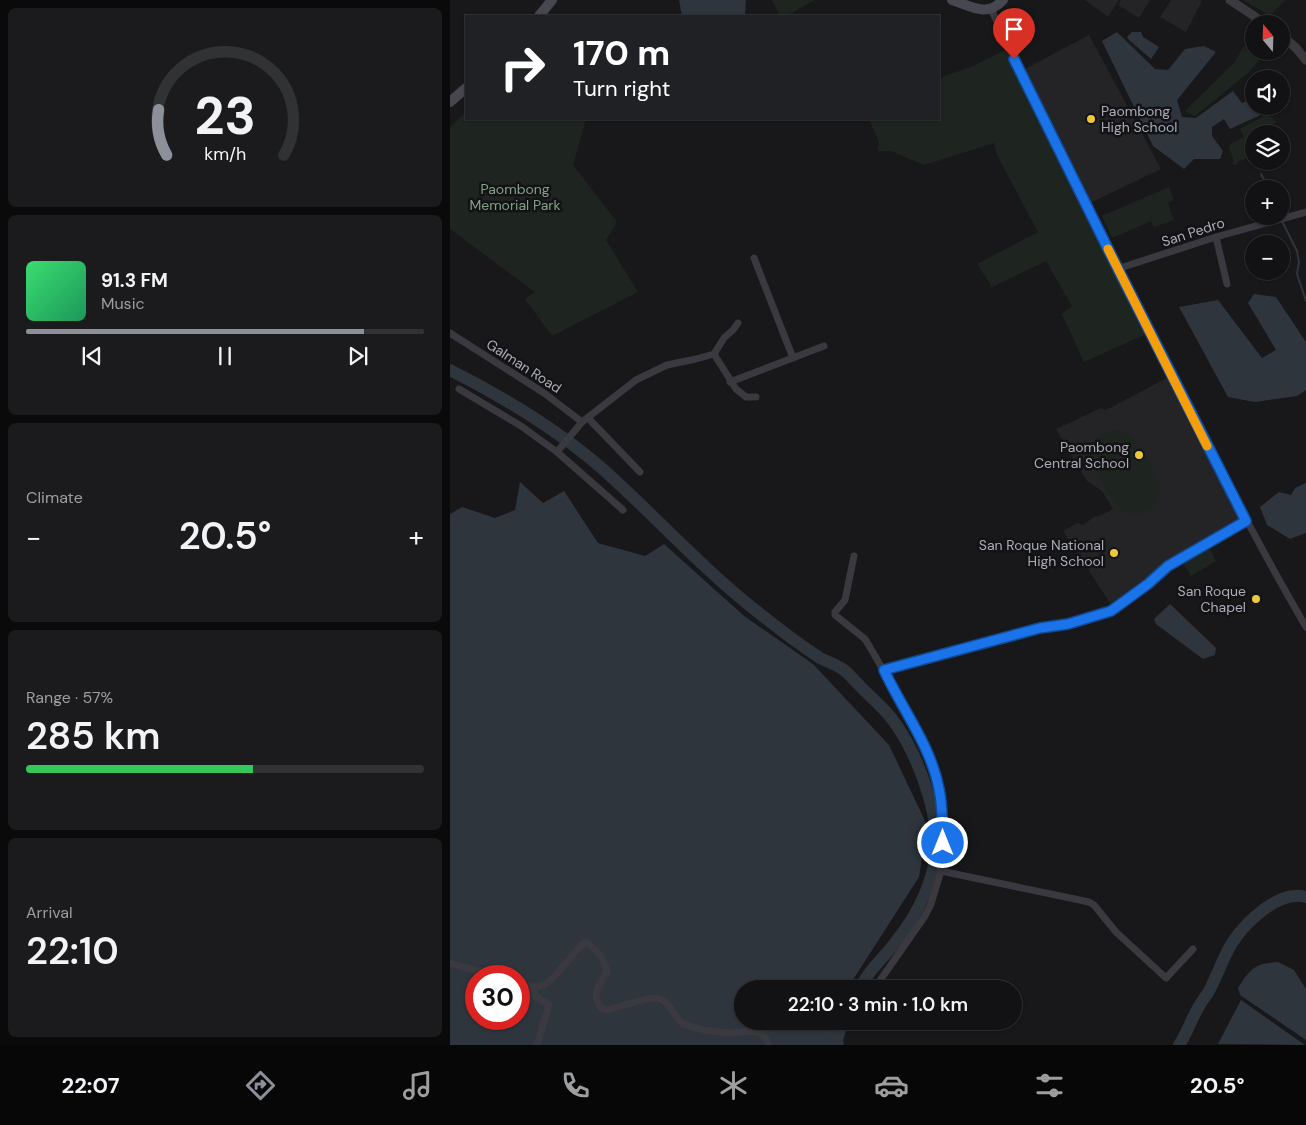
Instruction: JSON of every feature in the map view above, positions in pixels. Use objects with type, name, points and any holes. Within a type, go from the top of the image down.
[{"type":"main road","points":[[540,15],[552,0]]},
{"type":"main road","points":[[952,0],[977,8],[991,9],[997,7],[1003,0]]},
{"type":"main road","points":[[450,102],[465,89]]},
{"type":"street","points":[[1230,0],[1252,15]]},
{"type":"street","points":[[991,9],[1118,269],[1246,521],[1306,627]]},
{"type":"street","points":[[1290,42],[1306,60]]},
{"type":"street","name":"San Pedro","points":[[1118,269],[1216,237],[1306,212]]},
{"type":"street","points":[[1216,237],[1227,284]]},
{"type":"street","points":[[754,258],[793,358]]},
{"type":"street","points":[[557,452],[585,420],[636,380],[667,365],[714,354],[724,338],[738,323]]},
{"type":"street","name":"Galman Road","points":[[450,333],[585,420],[640,472]]},
{"type":"street","points":[[730,382],[824,346]]},
{"type":"street","points":[[714,354],[736,389],[746,397],[756,397]]},
{"type":"street","points":[[458,389],[521,426],[557,452],[623,510]]},
{"type":"street","points":[[884,670],[1040,628],[1068,624],[1111,611],[1152,581],[1168,566],[1246,521]]},
{"type":"street","points":[[854,556],[845,600],[835,612],[835,615],[865,639],[910,716],[937,779],[944,825],[941,872],[931,904],[925,916],[880,980]]},
{"type":"street","points":[[941,872],[1089,902],[1094,905],[1116,932],[1166,978],[1194,949]]},
{"type":"street","points":[[530,986],[534,987],[548,983],[577,948],[586,942],[599,952],[606,972],[596,992],[596,997],[602,1008],[607,1010],[656,998],[665,1001],[683,1024],[723,1033],[736,1033],[748,1030],[757,1032],[765,1036],[769,1045]]},
{"type":"street","points":[[450,963],[465,967]]},
{"type":"street","points":[[534,987],[535,996],[549,1005],[536,1045]]},
{"type":"shaded area","points":[[679,0],[746,0],[745,15],[682,15]]},
{"type":"shaded area","points":[[1085,0],[1119,0],[1108,17]]},
{"type":"shaded area","points":[[1121,0],[1150,0],[1139,18],[1118,5]]},
{"type":"shaded area","points":[[1171,0],[1202,1],[1186,32],[1160,17]]},
{"type":"shaded area","points":[[1117,32],[1155,69],[1168,70],[1185,49],[1204,46],[1216,52],[1177,100],[1182,117],[1196,118],[1233,91],[1242,103],[1245,102],[1245,115],[1260,115],[1230,129],[1224,119],[1212,127],[1212,136],[1223,151],[1220,159],[1194,159],[1184,169],[1153,146],[1102,41]]},
{"type":"shaded area","points":[[1132,32],[1141,32],[1143,37],[1159,47],[1151,59],[1129,40],[1127,37]]},
{"type":"shaded area","name":"Paombong High School","points":[[1089,35],[1161,169],[1090,203],[1023,70]]},
{"type":"shaded area","points":[[1254,294],[1276,297],[1306,342],[1306,390],[1297,396],[1255,402],[1228,397],[1179,307],[1218,300],[1262,358],[1276,350],[1248,303]]},
{"type":"shaded area","name":"Paombong Central School","points":[[1167,378],[1242,521],[1170,563],[1162,564],[1156,575],[1112,606],[1063,531],[1077,523],[1083,525],[1094,517],[1113,509],[1102,491],[1087,481],[1056,429],[1101,408],[1106,410]]},
{"type":"shaded area","points":[[520,482],[543,503],[564,491],[598,543],[645,556],[664,544],[744,616],[813,664],[889,745],[927,825],[919,877],[853,980],[734,980],[734,1030],[834,1030],[832,1045],[450,1045],[450,514],[462,507],[495,518],[515,510]]},
{"type":"shaded area","points":[[1306,483],[1306,533],[1290,539],[1267,525],[1260,507],[1279,492],[1291,495],[1295,488]]},
{"type":"shaded area","points":[[1170,604],[1216,648],[1215,655],[1203,659],[1156,624],[1154,619]]},
{"type":"shaded area","points":[[1278,962],[1294,970],[1306,989],[1306,1040],[1240,995],[1238,988],[1254,968],[1263,964]]},
{"type":"shaded area","points":[[1241,1000],[1305,1045],[1218,1044]]},
{"type":"green space","points":[[772,0],[815,0],[788,15],[780,15]]},
{"type":"green space","points":[[1243,0],[1285,0],[1271,15]]},
{"type":"green space","points":[[1244,46],[1245,60],[1259,60],[1251,70],[1245,70],[1245,75],[1195,116],[1185,111],[1234,63]]},
{"type":"green space","points":[[1007,49],[1026,93],[1148,333],[1084,362],[1062,314],[1072,306],[1046,261],[992,287],[977,264],[1038,232],[997,155],[994,143],[924,165],[892,151],[878,151],[879,142],[869,120],[940,120],[940,78],[971,67]]},
{"type":"green space","name":"Paombong Memorial Park","points":[[465,113],[465,120],[586,120],[573,165],[617,222],[606,240],[638,292],[552,336],[525,299],[535,292],[450,229],[450,128]]},
{"type":"green space","points":[[1266,115],[1273,118],[1276,122],[1272,125],[1247,125]]},
{"type":"green space","points":[[1245,126],[1245,159],[1239,161],[1236,165],[1232,164],[1234,161],[1229,148],[1230,144],[1244,137],[1240,129]]},
{"type":"green space","points":[[1169,187],[1174,200],[1168,203],[1174,220],[1154,227],[1151,221],[1112,238],[1102,216]]},
{"type":"green space","points":[[1117,430],[1128,433],[1136,439],[1158,479],[1159,496],[1153,506],[1146,512],[1132,513],[1120,509],[1112,500],[1093,465],[1090,453],[1094,442],[1104,433]]},
{"type":"green space","points":[[1209,548],[1216,561],[1191,576],[1183,563]]},
{"type":"waterway","points":[[1261,174],[1264,180]]},
{"type":"waterway","points":[[1284,225],[1297,251],[1299,262],[1297,274],[1306,301]]},
{"type":"waterway","points":[[450,370],[531,416],[589,457],[734,593],[820,658],[846,672],[892,719],[909,746],[923,777],[935,826],[935,855],[929,883],[918,909],[902,933],[865,980]]},
{"type":"waterway","points":[[1179,1045],[1211,988],[1229,948],[1245,926],[1274,903],[1285,898],[1306,897]]},
{"type":"waterway","points":[[838,1045],[837,1039],[840,1030]]},
{"type":"slow traffic","points":[[1108,249],[1207,446]]},
{"type":"place","name":"Paombong High School","points":[[1091,119]]},
{"type":"place","name":"Paombong Central School","points":[[1139,455]]},
{"type":"place","name":"San Roque National High School","points":[[1114,553]]},
{"type":"place","name":"San Roque Chapel","points":[[1256,599]]},
{"type":"route","points":[[943,843],[943,812],[934,771],[910,716],[884,670],[1040,628],[1068,624],[1111,611],[1156,578],[1164,568],[1246,521],[1014,59]]}]
